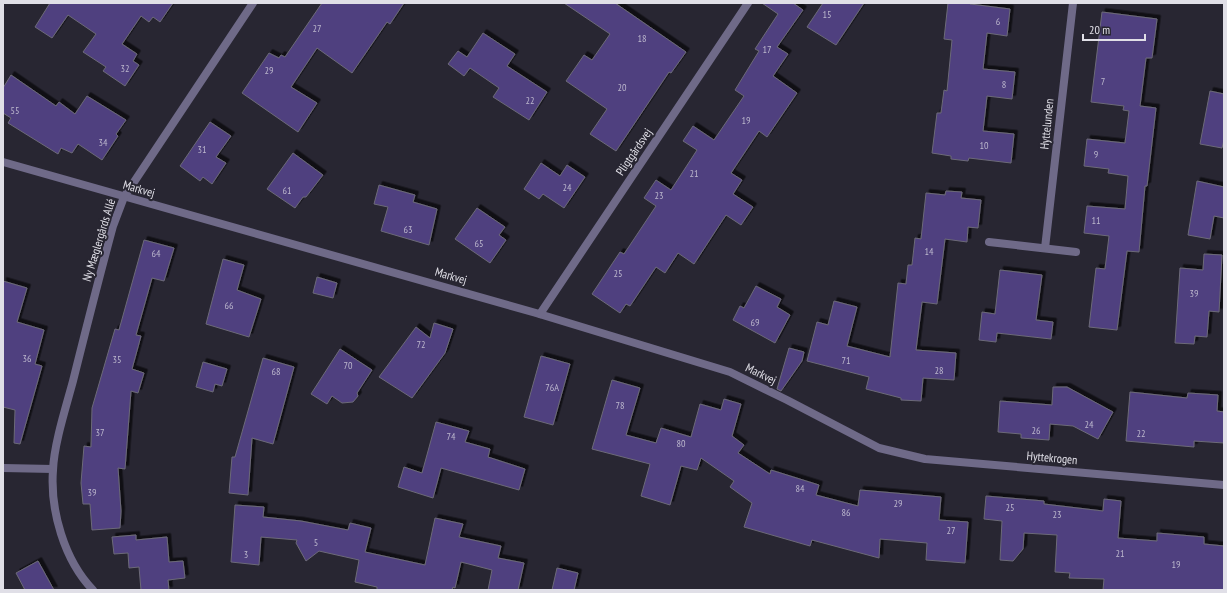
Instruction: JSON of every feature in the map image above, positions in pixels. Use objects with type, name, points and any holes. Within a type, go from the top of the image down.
[{"type":"street","name":"Ny Mæglergårds Allé","points":[[93,590],[73,561],[61,532],[54,501],[52,469],[62,421],[111,234],[124,197],[254,3]]},
{"type":"street","name":"Pligtgårdsvej","points":[[540,314],[748,3]]},
{"type":"street","name":"Hyttelunden","points":[[1045,248],[1073,3]]},
{"type":"street","name":"Markvej","points":[[3,162],[540,314],[730,372],[878,448]]},
{"type":"street","points":[[989,242],[1076,252]]},
{"type":"street","name":"Hyttekrogen","points":[[878,448],[925,459],[1224,485]]},
{"type":"street","points":[[3,468],[52,469]]},
{"type":"building","points":[[50,3],[173,3],[160,22],[153,17],[149,22],[141,16],[122,44],[137,54],[133,61],[139,65],[125,86],[103,71],[106,67],[83,52],[96,34],[68,15],[52,38],[35,27]]},
{"type":"building","points":[[322,3],[404,3],[390,24],[387,22],[352,73],[317,48],[291,87],[317,103],[298,132],[242,93],[269,53],[279,58],[281,55],[285,57]]},
{"type":"building","points":[[564,3],[615,3],[686,52],[671,73],[669,72],[616,151],[590,134],[607,109],[566,81],[584,55],[592,60],[610,34]]},
{"type":"building","points":[[762,3],[793,3],[803,10],[777,47],[788,54],[773,76],[797,93],[767,137],[759,131],[731,173],[742,180],[733,194],[753,207],[741,225],[726,215],[694,264],[678,253],[665,273],[656,267],[630,306],[626,304],[620,313],[592,294],[620,252],[624,254],[656,206],[644,198],[656,180],[671,190],[697,150],[683,141],[693,126],[714,140],[744,96],[735,90],[759,51],[755,49],[778,14]]},
{"type":"building","points":[[823,3],[864,3],[836,45],[807,27]]},
{"type":"building","points":[[948,3],[971,3],[970,4],[1010,9],[1007,36],[987,33],[983,69],[1015,72],[1012,99],[987,96],[983,131],[1014,134],[1011,163],[969,158],[968,161],[951,159],[951,156],[932,153],[937,113],[941,113],[944,90],[947,91],[952,40],[944,39]]},
{"type":"building","points":[[1102,12],[1157,19],[1152,58],[1146,58],[1140,106],[1156,108],[1147,186],[1145,186],[1139,252],[1127,251],[1117,330],[1089,327],[1096,268],[1105,269],[1109,236],[1084,233],[1087,206],[1125,209],[1128,176],[1108,173],[1109,169],[1084,166],[1087,139],[1125,143],[1129,111],[1123,110],[1124,106],[1091,102]]},
{"type":"building","points":[[483,33],[515,54],[507,66],[547,92],[529,120],[493,97],[499,88],[470,68],[464,76],[448,64],[458,51],[467,57]]},
{"type":"building","points":[[11,75],[56,106],[59,102],[75,114],[87,96],[126,120],[116,134],[118,136],[102,160],[78,144],[72,153],[61,148],[58,154],[8,123],[11,118],[3,113],[3,88]]},
{"type":"building","points":[[1210,91],[1224,94],[1224,140],[1222,148],[1200,144]]},
{"type":"building","points":[[210,122],[231,136],[216,157],[226,163],[212,184],[203,177],[200,181],[180,166]]},
{"type":"building","points":[[293,153],[323,175],[306,197],[303,197],[295,208],[267,189]]},
{"type":"building","points":[[541,163],[560,176],[567,165],[585,177],[564,208],[543,194],[539,199],[524,189]]},
{"type":"building","points":[[1197,181],[1224,187],[1224,218],[1214,216],[1210,239],[1188,235]]},
{"type":"building","points":[[379,185],[415,195],[413,202],[437,209],[429,245],[381,231],[388,207],[374,204]]},
{"type":"building","points":[[946,191],[962,192],[961,198],[981,200],[978,228],[968,227],[967,242],[945,239],[937,304],[922,302],[916,350],[956,353],[954,380],[923,378],[921,401],[901,400],[901,398],[866,389],[869,377],[807,361],[817,322],[828,325],[834,301],[857,307],[847,346],[890,357],[898,283],[906,284],[908,265],[912,265],[915,238],[921,239],[926,193],[945,195]]},
{"type":"building","points":[[477,208],[505,227],[499,235],[506,240],[490,263],[455,239]]},
{"type":"building","points":[[144,240],[174,248],[164,281],[152,278],[136,335],[141,336],[132,369],[144,373],[138,393],[131,391],[125,469],[118,468],[121,511],[120,528],[92,530],[90,504],[83,504],[81,483],[84,446],[91,447],[92,408],[115,329],[119,330]]},
{"type":"building","points":[[1204,254],[1222,255],[1219,312],[1209,311],[1207,337],[1195,336],[1194,344],[1175,343],[1180,268],[1203,270]]},
{"type":"building","points":[[223,259],[244,265],[237,290],[261,299],[249,337],[206,324]]},
{"type":"building","points":[[1000,270],[1042,275],[1036,320],[1053,322],[1051,339],[997,333],[996,342],[979,340],[982,312],[995,314]]},
{"type":"building","points":[[317,277],[337,283],[333,298],[313,293]]},
{"type":"building","points":[[3,281],[27,288],[17,322],[44,330],[35,364],[42,366],[20,444],[14,443],[15,410],[3,407]]},
{"type":"building","points":[[756,286],[781,299],[777,307],[790,315],[775,343],[733,320],[740,306],[744,308]]},
{"type":"building","points":[[434,323],[453,329],[445,353],[412,398],[379,377],[416,327],[430,338]]},
{"type":"building","points":[[789,348],[804,352],[802,361],[781,391],[777,389]]},
{"type":"building","points":[[340,349],[372,370],[357,393],[358,396],[353,402],[342,403],[332,396],[327,404],[311,394]]},
{"type":"building","points":[[541,356],[570,364],[553,425],[524,417]]},
{"type":"building","points":[[263,358],[294,367],[273,444],[252,438],[248,495],[229,493],[232,457],[235,457]]},
{"type":"building","points":[[203,362],[227,369],[222,386],[215,384],[213,392],[196,387]]},
{"type":"building","points":[[612,380],[640,388],[626,435],[656,443],[661,428],[691,437],[700,404],[721,410],[724,399],[741,404],[732,436],[744,445],[738,453],[770,474],[771,470],[819,485],[816,495],[858,506],[860,490],[941,497],[939,520],[968,522],[965,563],[926,560],[927,543],[880,539],[879,558],[812,540],[810,546],[744,527],[752,503],[730,487],[734,481],[701,458],[697,470],[681,466],[670,505],[641,496],[650,464],[592,449]]},
{"type":"building","points":[[1053,387],[1067,387],[1113,412],[1098,439],[1073,426],[1050,424],[1049,440],[1021,438],[1021,434],[998,432],[1000,401],[1052,405]]},
{"type":"building","points":[[1130,392],[1187,398],[1188,393],[1218,395],[1217,411],[1224,412],[1224,443],[1194,441],[1194,447],[1126,441]]},
{"type":"building","points":[[436,422],[469,431],[465,442],[490,449],[488,457],[525,469],[519,490],[441,468],[433,498],[398,487],[404,467],[422,473]]},
{"type":"building","points":[[986,496],[1044,501],[1044,504],[1103,511],[1104,499],[1121,501],[1118,538],[1157,541],[1157,533],[1204,537],[1204,544],[1224,546],[1224,590],[1103,590],[1104,579],[1069,578],[1070,573],[1055,572],[1057,535],[1024,533],[1023,549],[1013,561],[1000,560],[1002,521],[984,519]]},
{"type":"building","points":[[235,505],[264,507],[263,517],[301,521],[348,530],[350,523],[371,528],[365,552],[425,565],[435,518],[463,524],[459,537],[501,546],[498,558],[524,563],[518,590],[488,590],[492,570],[461,562],[455,588],[453,587],[452,590],[377,590],[377,587],[355,582],[359,560],[319,551],[306,561],[296,543],[297,540],[261,537],[259,565],[231,562]]},
{"type":"building","points":[[136,535],[136,540],[167,537],[169,562],[183,561],[185,578],[168,580],[169,590],[141,590],[139,567],[129,568],[128,553],[114,554],[112,537]]},
{"type":"building","points":[[38,561],[54,590],[25,590],[16,573]]},
{"type":"building","points":[[557,568],[578,573],[574,590],[552,590]]}]
